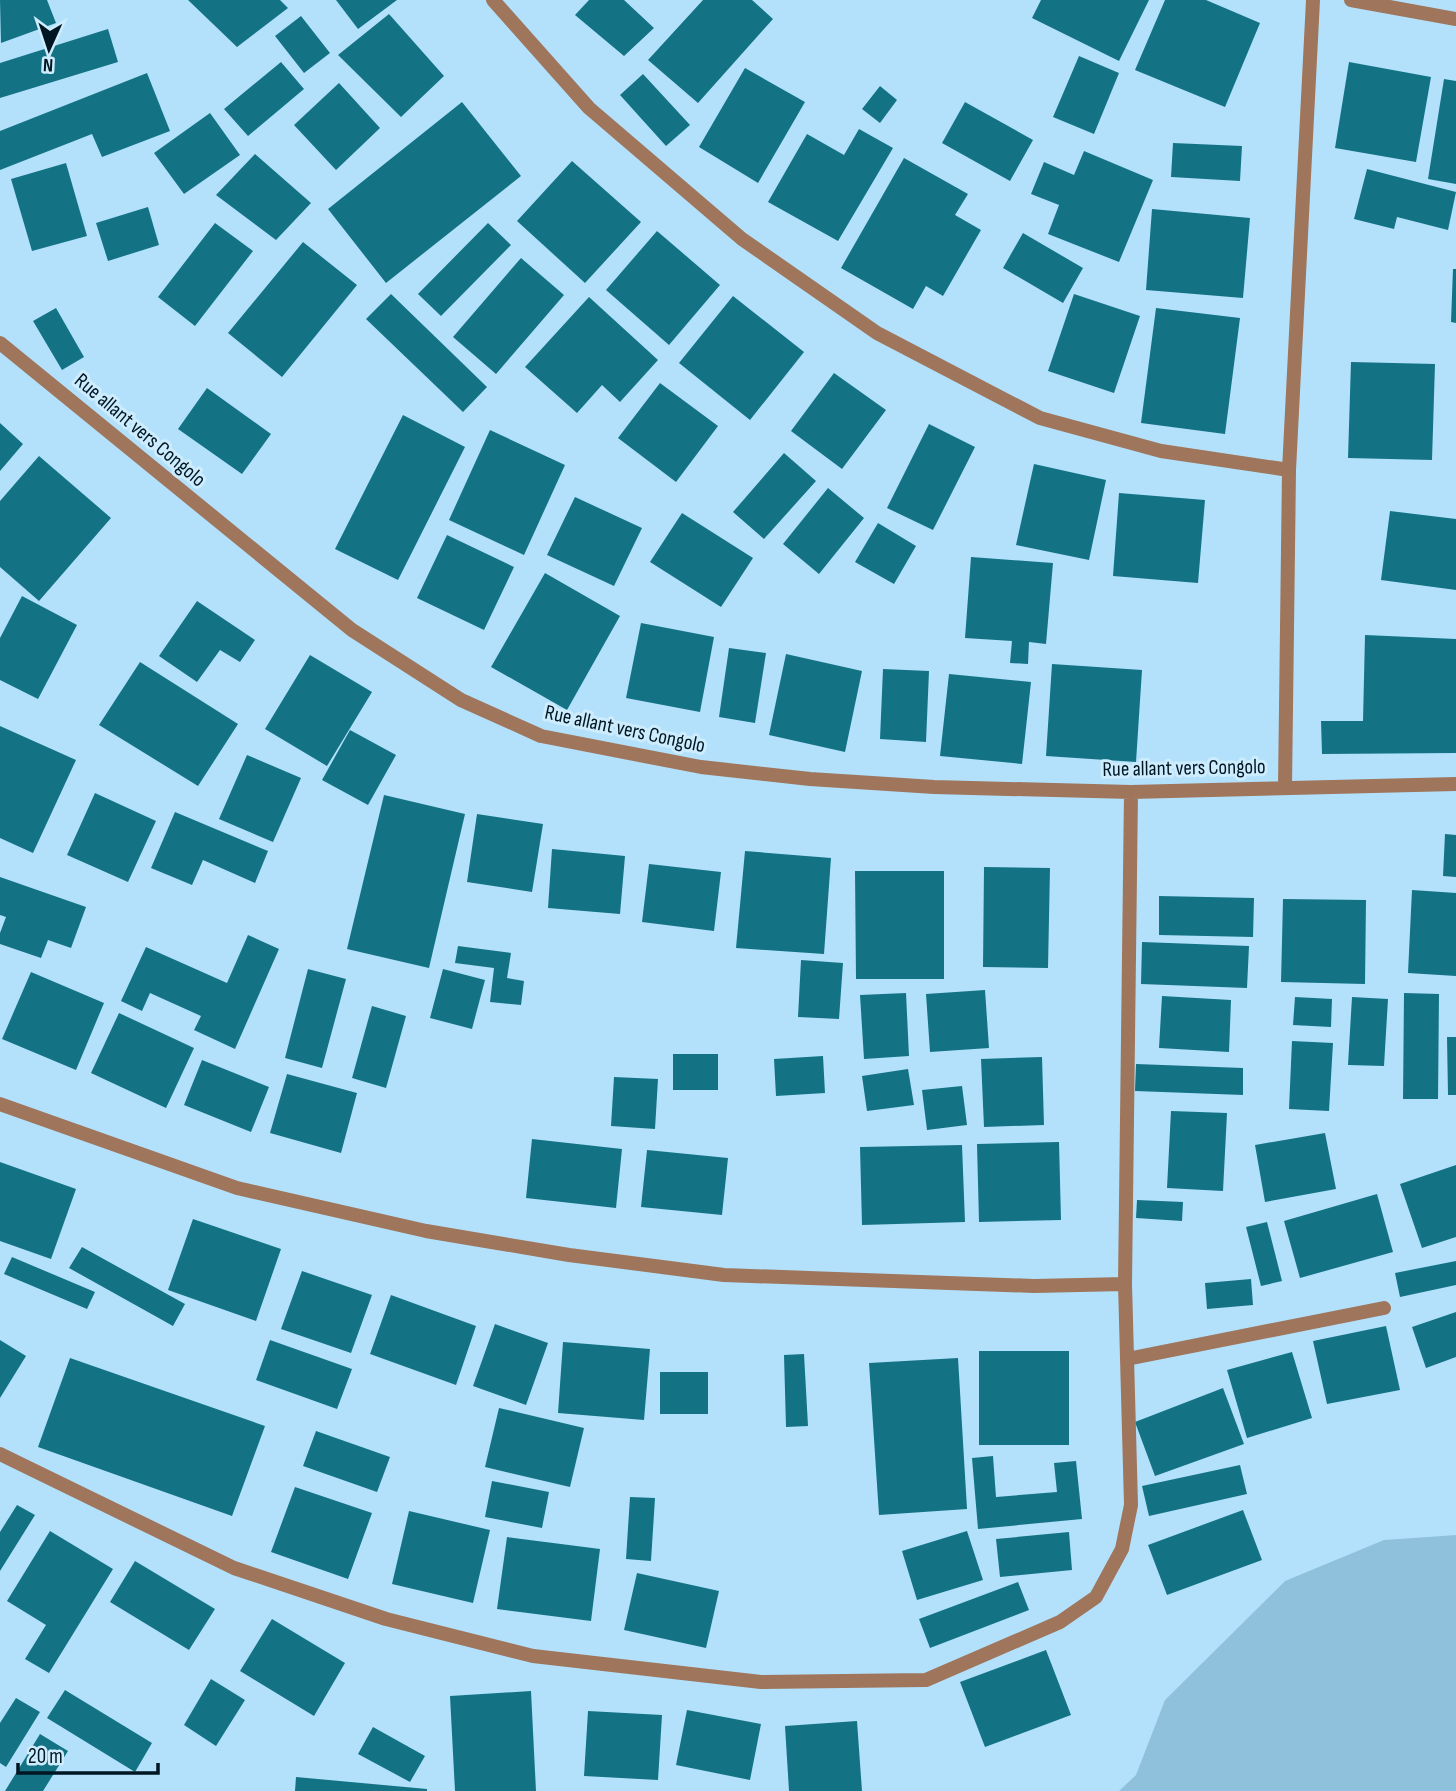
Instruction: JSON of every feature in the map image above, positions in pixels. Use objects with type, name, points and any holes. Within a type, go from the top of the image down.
[{"type":"street","points":[[493,0],[589,108],[742,239],[877,333],[1040,418],[1161,451],[1289,470]]},
{"type":"street","points":[[1285,787],[1289,470],[1313,0]]},
{"type":"street","points":[[1352,0],[1456,19]]},
{"type":"street","name":"Rue allant vers Congolo","points":[[0,343],[352,630],[461,700],[541,736],[701,767],[810,779],[934,787],[1131,792],[1456,784]]},
{"type":"street","points":[[0,1454],[234,1567],[386,1619],[533,1656],[761,1682],[926,1680],[1060,1622],[1096,1597],[1122,1549],[1131,1505],[1125,1284],[1131,792]]},
{"type":"street","points":[[0,1104],[237,1188],[426,1231],[556,1253],[724,1275],[1034,1286],[1125,1284]]},
{"type":"street","points":[[1127,1359],[1384,1308]]},
{"type":"shaded area","points":[[1456,1535],[1456,1791],[1119,1791],[1136,1775],[1165,1700],[1285,1581],[1384,1540]]},
{"type":"building","points":[[0,0],[47,0],[56,23],[1,43]]},
{"type":"building","points":[[188,0],[280,0],[288,8],[237,47]]},
{"type":"building","points":[[336,0],[397,0],[358,29]]},
{"type":"building","points":[[589,0],[624,0],[654,28],[624,56],[575,15]]},
{"type":"building","points":[[703,0],[752,0],[773,19],[698,103],[648,60]]},
{"type":"building","points":[[1041,0],[1149,0],[1119,61],[1032,18]]},
{"type":"building","points":[[1165,0],[1206,0],[1260,23],[1225,107],[1135,70]]},
{"type":"building","points":[[389,14],[444,76],[401,117],[338,55]]},
{"type":"building","points":[[301,16],[330,53],[304,73],[275,36]]},
{"type":"building","points":[[108,29],[118,62],[0,98],[0,63]]},
{"type":"building","points":[[1079,56],[1119,73],[1094,134],[1053,117]]},
{"type":"building","points":[[281,62],[304,89],[248,136],[224,109]]},
{"type":"building","points":[[1349,62],[1431,77],[1416,162],[1335,148]]},
{"type":"building","points":[[745,68],[805,102],[758,183],[699,147]]},
{"type":"building","points":[[147,73],[170,131],[102,157],[92,134],[0,170],[0,131]]},
{"type":"building","points":[[643,74],[690,125],[666,146],[620,95]]},
{"type":"building","points":[[1444,79],[1456,81],[1456,184],[1428,179]]},
{"type":"building","points":[[339,83],[380,128],[336,170],[294,125]]},
{"type":"building","points":[[880,86],[897,100],[880,123],[862,109]]},
{"type":"building","points":[[462,102],[521,176],[386,283],[328,209]]},
{"type":"building","points":[[965,102],[1033,140],[1010,181],[942,143]]},
{"type":"building","points":[[210,113],[240,155],[184,194],[154,153]]},
{"type":"building","points":[[859,129],[893,148],[838,241],[768,202],[807,134],[844,155]]},
{"type":"building","points":[[1173,143],[1242,146],[1240,181],[1171,177]]},
{"type":"building","points":[[1084,151],[1153,180],[1119,262],[1048,234],[1059,205],[1031,194],[1044,162],[1074,175]]},
{"type":"building","points":[[255,154],[311,203],[276,240],[216,195]]},
{"type":"building","points":[[904,158],[968,194],[955,215],[981,230],[943,296],[926,286],[913,309],[841,268]]},
{"type":"building","points":[[572,161],[641,222],[585,283],[517,221]]},
{"type":"building","points":[[66,163],[87,236],[32,251],[11,179]]},
{"type":"building","points":[[1367,169],[1456,192],[1448,230],[1397,217],[1394,229],[1354,219]]},
{"type":"building","points":[[148,207],[159,245],[108,261],[96,223]]},
{"type":"building","points":[[1152,209],[1250,218],[1243,298],[1146,290]]},
{"type":"building","points":[[215,223],[253,251],[195,326],[158,297]]},
{"type":"building","points":[[488,223],[511,245],[441,316],[418,294]]},
{"type":"building","points":[[657,231],[720,285],[669,345],[606,290]]},
{"type":"building","points":[[1023,233],[1083,268],[1063,303],[1003,268]]},
{"type":"building","points":[[303,242],[357,285],[282,377],[228,333]]},
{"type":"building","points":[[521,258],[564,295],[496,374],[453,337]]},
{"type":"building","points":[[1453,269],[1456,269],[1456,323],[1451,322]]},
{"type":"building","points":[[391,294],[487,387],[463,412],[366,319]]},
{"type":"building","points":[[1074,294],[1140,316],[1114,393],[1048,371]]},
{"type":"building","points":[[733,296],[804,352],[750,420],[679,363]]},
{"type":"building","points":[[589,297],[658,360],[620,402],[602,385],[577,413],[525,367]]},
{"type":"building","points":[[56,308],[84,357],[62,370],[33,321]]},
{"type":"building","points":[[1156,308],[1240,318],[1225,434],[1141,423]]},
{"type":"building","points":[[1351,362],[1435,364],[1432,460],[1348,458]]},
{"type":"building","points":[[834,373],[886,410],[842,469],[791,431]]},
{"type":"building","points":[[660,383],[718,426],[676,482],[618,438]]},
{"type":"building","points":[[207,388],[271,434],[242,474],[178,429]]},
{"type":"building","points":[[403,415],[465,447],[398,580],[335,549]]},
{"type":"building","points":[[0,423],[23,444],[0,471]]},
{"type":"building","points":[[929,424],[975,447],[933,530],[887,508]]},
{"type":"building","points":[[490,430],[565,465],[524,555],[449,520]]},
{"type":"building","points":[[784,453],[816,481],[764,539],[733,512]]},
{"type":"building","points":[[39,456],[111,518],[39,601],[0,567],[0,501]]},
{"type":"building","points":[[1034,464],[1106,480],[1089,560],[1016,545]]},
{"type":"building","points":[[828,488],[864,518],[819,574],[783,544]]},
{"type":"building","points":[[1119,493],[1205,500],[1198,583],[1113,576]]},
{"type":"building","points":[[575,497],[642,528],[614,586],[547,555]]},
{"type":"building","points":[[1390,511],[1456,519],[1456,590],[1381,580]]},
{"type":"building","points":[[682,513],[753,558],[721,607],[650,562]]},
{"type":"building","points":[[878,523],[916,546],[894,584],[855,562]]},
{"type":"building","points":[[447,535],[514,567],[484,630],[417,598]]},
{"type":"building","points":[[971,557],[1053,563],[1046,644],[1029,642],[1028,664],[1010,663],[1012,641],[965,638]]},
{"type":"building","points":[[545,573],[620,616],[567,710],[491,667]]},
{"type":"building","points":[[22,596],[77,625],[38,699],[0,680],[0,638]]},
{"type":"building","points":[[197,601],[255,640],[240,662],[220,650],[197,682],[159,656]]},
{"type":"building","points":[[641,623],[714,637],[700,712],[626,698]]},
{"type":"building","points":[[1365,635],[1456,639],[1456,753],[1322,754],[1321,721],[1363,721]]},
{"type":"building","points":[[729,648],[766,653],[755,723],[719,717]]},
{"type":"building","points":[[786,654],[862,671],[845,752],[769,735]]},
{"type":"building","points":[[310,655],[372,692],[327,766],[265,729]]},
{"type":"building","points":[[140,662],[238,724],[198,786],[99,725]]},
{"type":"building","points":[[1052,664],[1142,670],[1136,762],[1046,756]]},
{"type":"building","points":[[883,669],[929,671],[926,742],[880,739]]},
{"type":"building","points":[[949,674],[1031,682],[1022,764],[940,756]]},
{"type":"building","points":[[0,726],[76,760],[33,853],[0,838]]},
{"type":"building","points":[[350,730],[396,755],[368,805],[322,780]]},
{"type":"building","points":[[247,755],[301,778],[273,842],[219,819]]},
{"type":"building","points":[[95,793],[156,821],[128,882],[67,855]]},
{"type":"building","points":[[384,795],[465,814],[429,968],[347,949]]},
{"type":"building","points":[[175,812],[268,851],[255,883],[203,860],[192,885],[151,868]]},
{"type":"building","points":[[477,814],[543,824],[532,892],[467,882]]},
{"type":"building","points":[[1445,834],[1456,835],[1456,877],[1443,876]]},
{"type":"building","points":[[552,849],[625,856],[620,914],[548,908]]},
{"type":"building","points":[[745,851],[831,858],[824,954],[736,948]]},
{"type":"building","points":[[649,864],[721,872],[714,931],[642,922]]},
{"type":"building","points":[[984,867],[1050,868],[1048,968],[983,967]]},
{"type":"building","points":[[855,871],[944,871],[944,979],[856,979]]},
{"type":"building","points":[[0,877],[86,907],[71,948],[48,940],[41,958],[0,944],[0,933],[6,917],[0,915]]},
{"type":"building","points":[[1412,890],[1456,893],[1456,976],[1408,973]]},
{"type":"building","points":[[1159,896],[1254,898],[1253,937],[1159,935]]},
{"type":"building","points":[[1283,899],[1366,900],[1365,984],[1281,982]]},
{"type":"building","points":[[248,935],[279,949],[235,1049],[194,1030],[201,1016],[150,993],[142,1011],[121,1001],[146,947],[227,983]]},
{"type":"building","points":[[1142,942],[1249,946],[1247,988],[1141,984]]},
{"type":"building","points":[[458,946],[511,953],[507,978],[524,981],[521,1005],[490,1002],[494,968],[455,963]]},
{"type":"building","points":[[801,960],[843,963],[839,1019],[798,1017]]},
{"type":"building","points":[[308,969],[346,979],[322,1068],[285,1058]]},
{"type":"building","points":[[443,969],[485,980],[472,1029],[430,1018]]},
{"type":"building","points":[[31,972],[104,1003],[76,1070],[2,1039]]},
{"type":"building","points":[[985,990],[989,1048],[930,1052],[926,994]]},
{"type":"building","points":[[906,993],[909,1056],[864,1059],[860,995]]},
{"type":"building","points":[[1404,993],[1439,994],[1438,1099],[1403,1099]]},
{"type":"building","points":[[1162,996],[1231,1000],[1229,1052],[1159,1048]]},
{"type":"building","points":[[1295,997],[1332,999],[1331,1027],[1293,1025]]},
{"type":"building","points":[[1352,997],[1388,999],[1384,1066],[1348,1065]]},
{"type":"building","points":[[372,1006],[406,1016],[386,1088],[352,1078]]},
{"type":"building","points":[[119,1013],[194,1048],[166,1108],[91,1073]]},
{"type":"building","points":[[1447,1037],[1456,1037],[1456,1095],[1448,1095]]},
{"type":"building","points":[[1292,1041],[1333,1043],[1329,1111],[1289,1109]]},
{"type":"building","points":[[673,1054],[718,1054],[718,1090],[673,1090]]},
{"type":"building","points":[[823,1056],[825,1093],[776,1096],[774,1059]]},
{"type":"building","points":[[1042,1057],[1044,1125],[984,1127],[981,1059]]},
{"type":"building","points":[[202,1060],[269,1087],[251,1132],[184,1105]]},
{"type":"building","points":[[1136,1064],[1243,1068],[1243,1095],[1135,1091]]},
{"type":"building","points":[[908,1069],[914,1105],[867,1111],[862,1076]]},
{"type":"building","points":[[287,1074],[357,1093],[341,1153],[270,1133]]},
{"type":"building","points":[[614,1077],[658,1079],[655,1129],[611,1126]]},
{"type":"building","points":[[962,1086],[967,1125],[927,1130],[922,1090]]},
{"type":"building","points":[[1171,1111],[1227,1113],[1223,1191],[1167,1188]]},
{"type":"building","points":[[1325,1133],[1336,1189],[1265,1202],[1255,1145]]},
{"type":"building","points":[[532,1139],[622,1149],[616,1208],[526,1198]]},
{"type":"building","points":[[1059,1142],[1061,1220],[979,1222],[977,1144]]},
{"type":"building","points":[[962,1145],[965,1222],[862,1225],[860,1147]]},
{"type":"building","points":[[647,1150],[728,1158],[722,1215],[641,1207]]},
{"type":"building","points":[[0,1162],[76,1189],[51,1259],[0,1241]]},
{"type":"building","points":[[1456,1165],[1456,1237],[1422,1248],[1400,1184]]},
{"type":"building","points":[[1377,1194],[1393,1252],[1300,1278],[1284,1221]]},
{"type":"building","points":[[1137,1200],[1183,1202],[1182,1221],[1136,1218]]},
{"type":"building","points":[[193,1219],[281,1249],[256,1321],[168,1290]]},
{"type":"building","points":[[1267,1222],[1282,1281],[1261,1286],[1246,1227]]},
{"type":"building","points":[[82,1247],[185,1304],[173,1326],[69,1268]]},
{"type":"building","points":[[12,1257],[95,1292],[87,1309],[4,1274]]},
{"type":"building","points":[[1456,1261],[1456,1285],[1400,1297],[1395,1273]]},
{"type":"building","points":[[302,1271],[372,1295],[351,1353],[281,1329]]},
{"type":"building","points":[[1251,1279],[1253,1305],[1207,1309],[1205,1283]]},
{"type":"building","points":[[391,1295],[476,1326],[456,1385],[370,1354]]},
{"type":"building","points":[[1456,1312],[1456,1357],[1426,1368],[1412,1327]]},
{"type":"building","points":[[495,1324],[548,1343],[526,1405],[473,1386]]},
{"type":"building","points":[[1386,1326],[1400,1390],[1327,1404],[1313,1341]]},
{"type":"building","points":[[0,1340],[26,1356],[0,1398]]},
{"type":"building","points":[[270,1340],[352,1369],[337,1409],[256,1380]]},
{"type":"building","points":[[563,1342],[650,1349],[644,1420],[558,1413]]},
{"type":"building","points":[[979,1351],[1069,1351],[1069,1445],[979,1445]]},
{"type":"building","points":[[1292,1352],[1312,1418],[1247,1438],[1227,1370]]},
{"type":"building","points":[[804,1354],[808,1426],[786,1427],[784,1355]]},
{"type":"building","points":[[70,1358],[265,1426],[232,1516],[38,1447]]},
{"type":"building","points":[[958,1358],[967,1509],[879,1515],[869,1363]]},
{"type":"building","points":[[660,1372],[708,1372],[708,1414],[660,1414]]},
{"type":"building","points":[[1223,1388],[1244,1444],[1155,1476],[1135,1422]]},
{"type":"building","points":[[499,1408],[584,1428],[570,1487],[485,1467]]},
{"type":"building","points":[[316,1431],[390,1457],[377,1492],[303,1466]]},
{"type":"building","points":[[993,1456],[996,1497],[1057,1492],[1054,1463],[1076,1461],[1082,1519],[978,1529],[972,1458]]},
{"type":"building","points":[[1240,1465],[1247,1494],[1149,1516],[1142,1486]]},
{"type":"building","points":[[492,1481],[549,1492],[542,1528],[485,1517]]},
{"type":"building","points":[[295,1487],[372,1513],[348,1579],[271,1552]]},
{"type":"building","points":[[630,1497],[655,1498],[651,1561],[626,1559]]},
{"type":"building","points":[[17,1505],[35,1515],[0,1571],[0,1532]]},
{"type":"building","points":[[1243,1510],[1262,1560],[1167,1595],[1148,1545]]},
{"type":"building","points":[[409,1511],[490,1530],[473,1603],[392,1584]]},
{"type":"building","points":[[50,1531],[113,1569],[49,1673],[25,1659],[46,1625],[7,1601]]},
{"type":"building","points":[[967,1531],[983,1580],[917,1600],[902,1551]]},
{"type":"building","points":[[1069,1532],[1072,1570],[1000,1577],[996,1539]]},
{"type":"building","points":[[507,1537],[600,1549],[591,1621],[497,1609]]},
{"type":"building","points":[[135,1561],[215,1609],[189,1650],[110,1602]]},
{"type":"building","points":[[637,1573],[719,1591],[706,1648],[624,1630]]},
{"type":"building","points":[[1018,1582],[1029,1610],[930,1648],[919,1619]]},
{"type":"building","points":[[272,1619],[345,1663],[314,1716],[240,1671]]},
{"type":"building","points":[[1046,1650],[1071,1715],[985,1747],[960,1682]]},
{"type":"building","points":[[211,1679],[245,1700],[216,1746],[184,1725]]},
{"type":"building","points":[[65,1690],[152,1743],[135,1772],[47,1718]]},
{"type":"building","points":[[531,1691],[536,1791],[455,1791],[450,1696]]},
{"type":"building","points":[[16,1698],[40,1712],[6,1767],[0,1763],[0,1723]]},
{"type":"building","points":[[687,1710],[761,1724],[750,1780],[676,1765]]},
{"type":"building","points":[[588,1711],[662,1715],[658,1780],[584,1776]]},
{"type":"building","points":[[857,1721],[862,1791],[789,1791],[785,1726]]},
{"type":"building","points":[[373,1727],[425,1756],[410,1782],[358,1754]]},
{"type":"building","points":[[40,1734],[68,1751],[43,1791],[5,1791]]},
{"type":"building","points":[[296,1777],[427,1789],[427,1791],[295,1791]]}]
